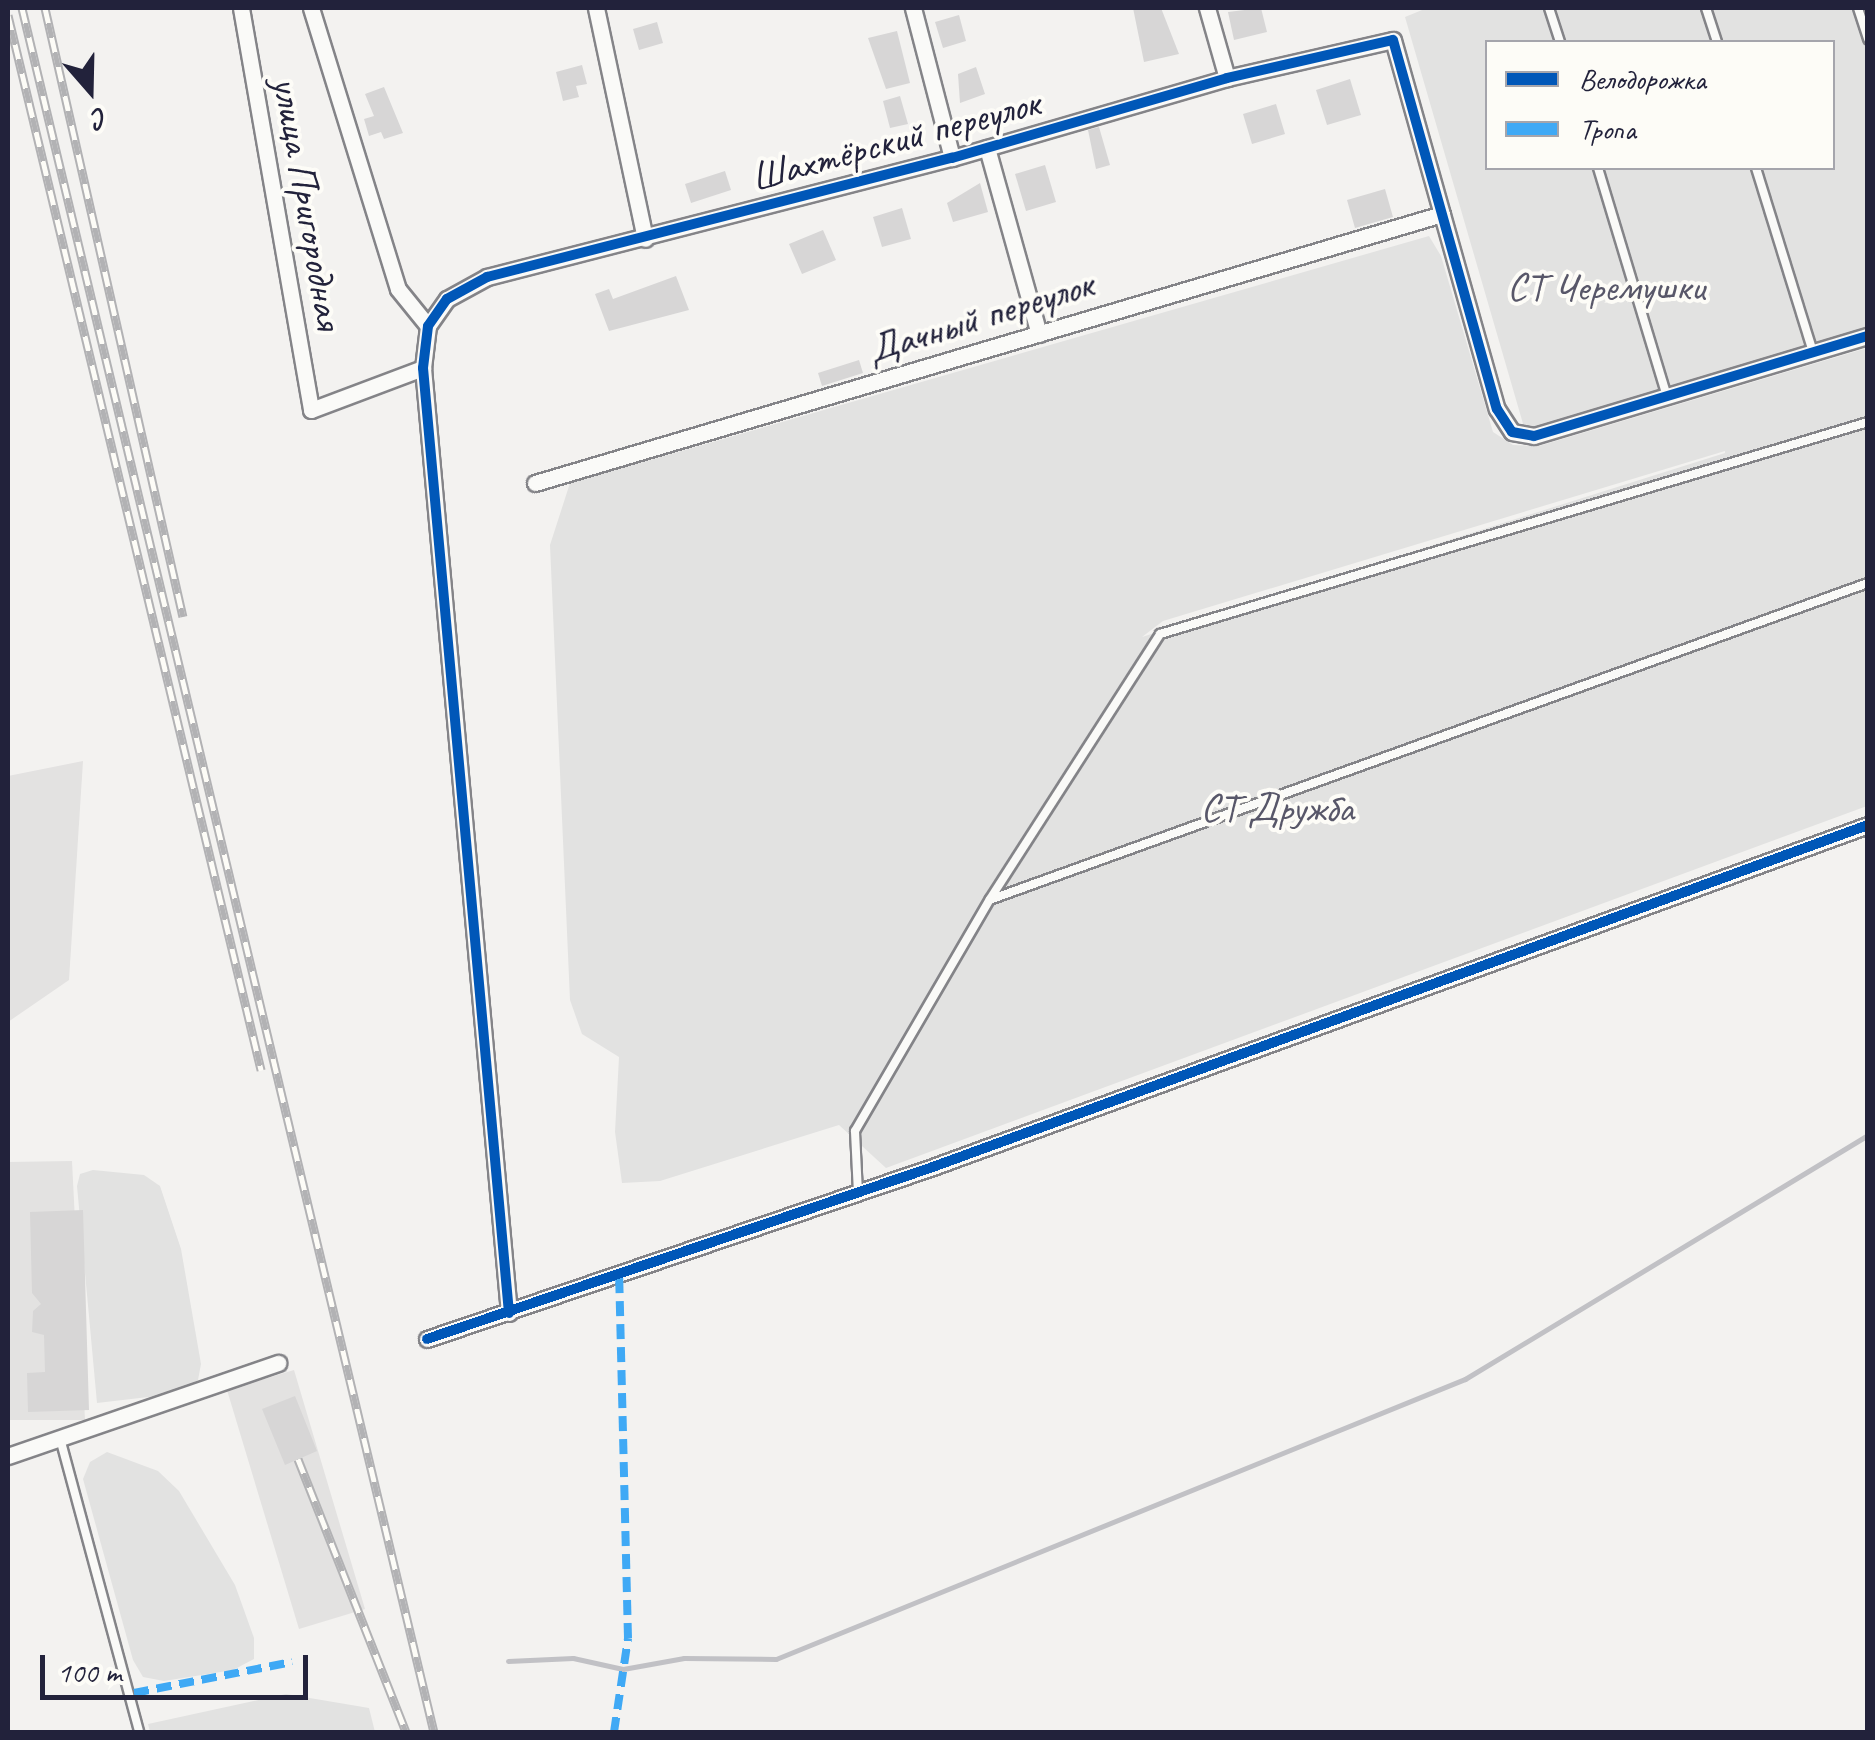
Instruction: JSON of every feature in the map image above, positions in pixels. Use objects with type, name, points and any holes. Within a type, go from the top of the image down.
[{"type":"street","name":"улица Пригородная","points":[[240,8],[310,410],[422,368]]},
{"type":"street","points":[[311,8],[398,289],[428,326],[422,368],[510,1314]]},
{"type":"street","points":[[596,8],[645,238]]},
{"type":"street","points":[[913,8],[952,158]]},
{"type":"street","points":[[1207,8],[1228,78]]},
{"type":"street","name":"Шахтёрский переулок","points":[[428,326],[447,299],[487,277],[952,158],[1228,78],[1393,40],[1442,214]]},
{"type":"street","points":[[988,148],[1039,334]]},
{"type":"street","points":[[1442,214],[1497,409],[1512,432],[1534,436],[1868,336]]},
{"type":"street","name":"Дачный переулок","points":[[535,483],[1442,214]]},
{"type":"street","points":[[427,1339],[858,1193],[1868,825]]},
{"type":"street","points":[[8,1456],[61,1442],[278,1363]]},
{"type":"lane","points":[[1549,8],[1559,40]]},
{"type":"lane","points":[[1706,8],[1715,40]]},
{"type":"lane","points":[[1858,8],[1868,39]]},
{"type":"lane","points":[[1599,170],[1667,396]]},
{"type":"lane","points":[[1757,170],[1813,352]]},
{"type":"lane","points":[[858,1193],[854,1131],[990,899],[1160,634],[1868,422]]},
{"type":"lane","points":[[990,899],[1868,583]]},
{"type":"lane","points":[[61,1442],[139,1732]]},
{"type":"shaded area","points":[[83,761],[69,980],[8,1022],[8,776]]},
{"type":"shaded area","points":[[72,1161],[85,1420],[8,1420],[8,1162]]},
{"type":"shaded area","points":[[294,1370],[365,1609],[299,1629],[227,1390]]},
{"type":"green space","name":"СТ Черемушки","points":[[1427,8],[1867,8],[1867,331],[1526,434],[1405,17]]},
{"type":"green space","name":"СТ Дружба","points":[[1429,236],[1441,256],[1493,432],[1513,445],[1539,446],[1867,348],[1867,806],[886,1168],[839,1125],[660,1181],[622,1183],[615,1132],[619,1057],[582,1034],[570,1000],[550,545],[570,483]],"holes":[[[1725,453],[1142,637],[1163,621]]]},
{"type":"green space","points":[[93,1170],[144,1175],[160,1186],[181,1249],[201,1364],[198,1380],[174,1394],[97,1403],[77,1186],[80,1174]]},
{"type":"green space","points":[[107,1452],[158,1471],[179,1491],[235,1585],[254,1638],[254,1659],[233,1670],[164,1681],[143,1677],[133,1660],[83,1479],[90,1462]]},
{"type":"green space","points":[[286,1694],[369,1708],[375,1732],[150,1732],[148,1724]]},
{"type":"building","points":[[1133,8],[1161,8],[1179,54],[1144,62]]},
{"type":"building","points":[[1261,8],[1267,32],[1234,40],[1228,12]]},
{"type":"building","points":[[959,15],[966,41],[943,48],[935,22]]},
{"type":"building","points":[[657,22],[663,43],[639,50],[633,29]]},
{"type":"building","points":[[897,31],[910,83],[886,89],[868,38]]},
{"type":"building","points":[[582,65],[587,84],[576,86],[579,97],[563,101],[556,72]]},
{"type":"building","points":[[976,67],[985,94],[960,103],[958,74]]},
{"type":"building","points":[[1350,79],[1361,115],[1327,125],[1316,90]]},
{"type":"building","points":[[384,87],[403,133],[384,139],[381,132],[369,136],[364,119],[374,116],[365,94]]},
{"type":"building","points":[[900,96],[908,124],[890,128],[883,101]]},
{"type":"building","points":[[1276,104],[1285,134],[1252,144],[1243,114]]},
{"type":"building","points":[[1099,127],[1110,165],[1096,169],[1088,130]]},
{"type":"building","points":[[1045,165],[1056,202],[1026,211],[1015,174]]},
{"type":"building","points":[[725,171],[731,190],[691,203],[685,184]]},
{"type":"building","points":[[980,183],[988,212],[953,222],[947,203]]},
{"type":"building","points":[[1385,189],[1393,217],[1355,228],[1347,200]]},
{"type":"building","points":[[902,208],[911,239],[882,247],[873,217]]},
{"type":"building","points":[[823,230],[836,260],[802,274],[789,244]]},
{"type":"building","points":[[676,276],[689,310],[609,331],[595,294],[609,289],[613,299]]},
{"type":"building","points":[[859,360],[863,373],[822,386],[818,373]]},
{"type":"building","points":[[83,1210],[89,1410],[28,1412],[27,1373],[45,1372],[44,1335],[32,1332],[33,1311],[41,1304],[32,1293],[30,1212]]},
{"type":"building","points":[[295,1396],[317,1451],[285,1465],[262,1409]]},
{"type":"waterway","points":[[508,1661],[573,1658],[623,1669],[684,1658],[776,1659],[1465,1379],[1868,1135]]},
{"type":"railway","points":[[22,8],[434,1732]]},
{"type":"railway","points":[[45,8],[183,617]]},
{"type":"railway","points":[[8,15],[261,1070]]},
{"type":"railway","points":[[298,1459],[406,1732]]},
{"type":"marked path","points":[[614,1732],[628,1638],[619,1277]]},
{"type":"marked path","points":[[134,1693],[292,1662]]},
{"type":"cycle path","points":[[509,1313],[423,368],[428,326],[447,299],[487,277],[952,158],[1227,78],[1393,40],[1497,409],[1512,432],[1534,436],[1868,336]]},
{"type":"cycle path","points":[[427,1339],[930,1168],[1868,825]]}]
